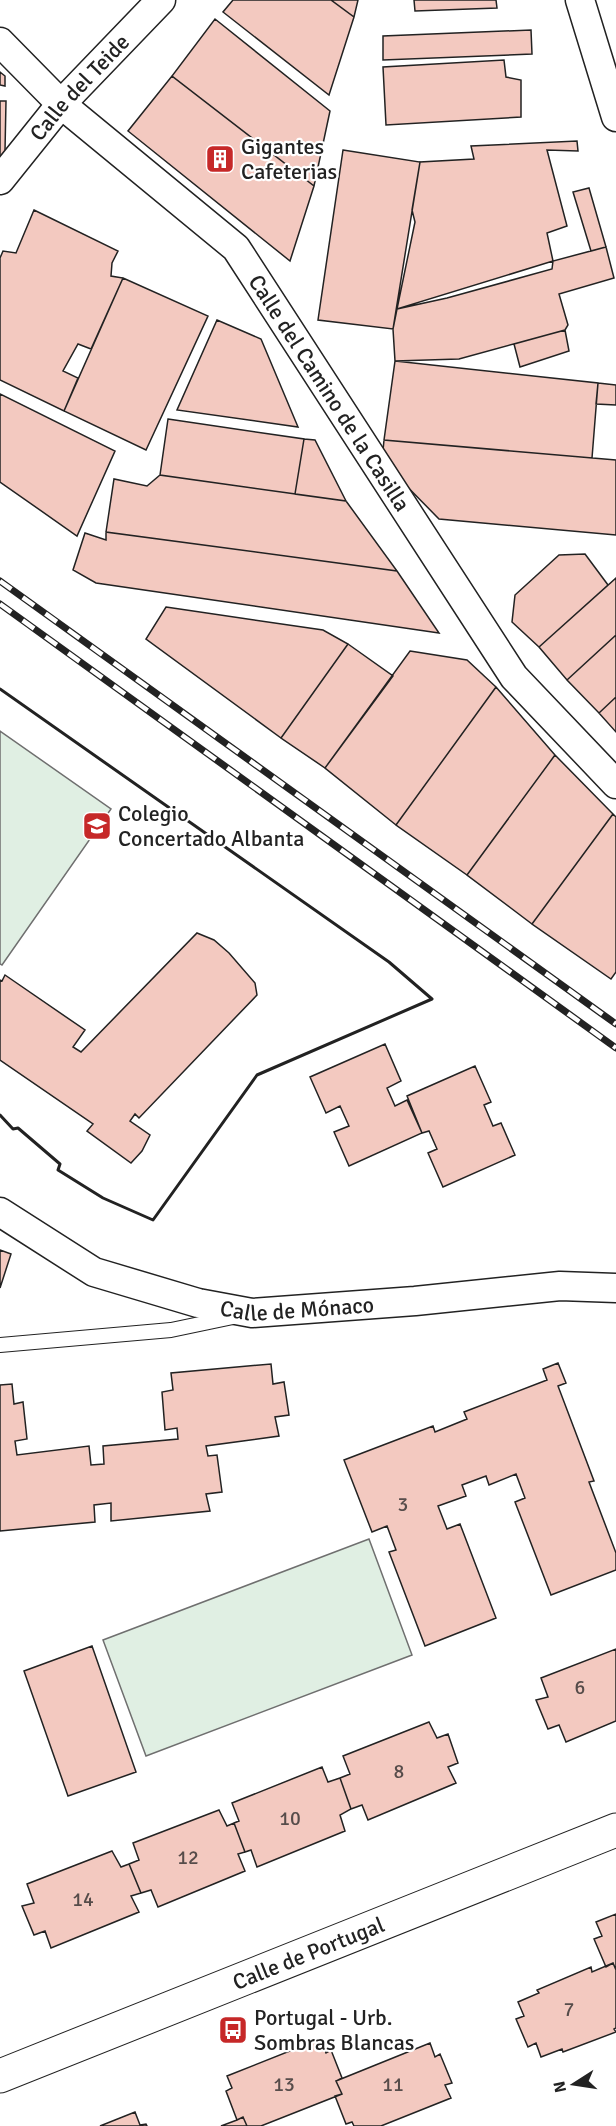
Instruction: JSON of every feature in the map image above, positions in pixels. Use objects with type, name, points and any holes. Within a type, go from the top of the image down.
[{"type":"main road","name":"Calle de Portugal","points":[[0,2076],[616,1830]]},
{"type":"street","name":"Calle del Teide","points":[[0,180],[61,104],[161,0]]},
{"type":"street","points":[[580,0],[616,117]]},
{"type":"street","name":"Calle del Camino de la Casilla","points":[[0,42],[61,104],[236,248],[514,677],[616,784]]},
{"type":"street","name":"Calle de Mónaco","points":[[0,1212],[94,1272],[198,1303],[252,1312],[415,1301],[560,1286],[616,1287]]},
{"type":"lane","points":[[0,1345],[171,1330],[259,1312]]},
{"type":"green space","points":[[0,731],[111,809],[2,965],[0,964]]},
{"type":"green space","points":[[369,1539],[412,1655],[146,1756],[103,1640]]},
{"type":"building","points":[[233,0],[331,0],[354,17],[329,95],[223,12]]},
{"type":"building","points":[[331,0],[358,0],[354,17]]},
{"type":"building","points":[[414,0],[496,0],[497,8],[415,11]]},
{"type":"building","points":[[215,19],[330,111],[314,186],[172,76]]},
{"type":"building","points":[[531,30],[532,54],[383,60],[383,36]]},
{"type":"building","points":[[504,60],[506,77],[521,80],[521,117],[386,125],[383,67]]},
{"type":"building","points":[[0,72],[5,76],[5,86],[0,85]]},
{"type":"building","name":"Gigantes Cafeterias","points":[[172,76],[314,186],[290,261],[128,131]]},
{"type":"building","points":[[0,101],[6,101],[5,151],[0,158]]},
{"type":"building","points":[[577,141],[578,151],[547,150],[567,226],[547,233],[553,261],[397,309],[415,222],[412,210],[420,162],[474,159],[471,146]]},
{"type":"building","points":[[343,150],[420,162],[393,329],[318,320]]},
{"type":"building","points":[[589,188],[606,247],[591,251],[573,192]]},
{"type":"building","points":[[34,210],[118,251],[112,263],[111,276],[123,278],[91,349],[78,344],[63,371],[78,378],[64,411],[0,380],[0,258],[3,251],[16,253]]},
{"type":"building","points":[[606,247],[614,278],[559,294],[568,325],[565,330],[459,359],[395,361],[393,329],[397,309],[447,298],[552,269],[553,261]]},
{"type":"building","points":[[123,278],[208,316],[146,450],[64,411]]},
{"type":"building","points":[[217,320],[261,339],[298,427],[177,410]]},
{"type":"building","points":[[565,330],[569,351],[520,367],[514,344]]},
{"type":"building","points":[[395,361],[598,383],[592,458],[384,440]]},
{"type":"building","points":[[598,383],[616,385],[616,405],[596,404]]},
{"type":"building","points":[[0,394],[115,451],[77,536],[0,482]]},
{"type":"building","points":[[168,419],[304,439],[295,494],[160,475]]},
{"type":"building","points":[[304,439],[315,440],[346,501],[295,494]]},
{"type":"building","points":[[384,440],[616,460],[616,535],[439,519],[382,461]]},
{"type":"building","points":[[160,475],[346,501],[397,571],[106,532],[114,479],[147,486]]},
{"type":"building","points":[[106,532],[397,571],[439,633],[96,583],[73,570],[85,533],[106,540]]},
{"type":"building","points":[[585,554],[608,585],[539,647],[512,622],[515,595],[559,555]]},
{"type":"building","points":[[616,578],[616,635],[567,680],[539,647]]},
{"type":"building","points":[[166,607],[323,630],[348,644],[281,738],[146,639]]},
{"type":"building","points":[[616,635],[616,697],[599,713],[567,680]]},
{"type":"building","points":[[348,644],[393,676],[325,768],[281,738]]},
{"type":"building","points":[[410,651],[467,660],[496,687],[396,825],[325,768]]},
{"type":"building","points":[[496,687],[555,755],[467,875],[396,825]]},
{"type":"building","points":[[616,697],[616,732],[599,713]]},
{"type":"building","points":[[555,755],[613,814],[532,924],[467,875]]},
{"type":"building","points":[[613,814],[616,817],[616,972],[611,979],[532,924]]},
{"type":"building","points":[[197,933],[214,940],[229,953],[255,983],[257,995],[139,1118],[135,1114],[130,1121],[150,1135],[142,1151],[131,1163],[87,1131],[93,1124],[0,1060],[0,980],[2,981],[5,975],[85,1030],[73,1047],[81,1052]]},
{"type":"building","points":[[385,1044],[401,1081],[387,1088],[395,1106],[407,1100],[422,1133],[349,1166],[334,1132],[349,1126],[340,1106],[326,1113],[310,1077]]},
{"type":"building","points":[[475,1066],[491,1102],[484,1105],[493,1126],[501,1123],[515,1155],[443,1187],[428,1153],[437,1149],[429,1131],[422,1133],[407,1096]]},
{"type":"building","points":[[0,1250],[11,1254],[0,1288]]},
{"type":"building","points":[[558,1363],[566,1383],[558,1386],[594,1481],[589,1482],[616,1553],[616,1570],[551,1595],[515,1502],[525,1498],[516,1474],[489,1485],[486,1476],[462,1485],[466,1496],[438,1506],[447,1529],[460,1524],[496,1618],[425,1646],[389,1552],[396,1550],[387,1526],[372,1532],[344,1460],[433,1426],[435,1432],[467,1419],[464,1412],[547,1380],[543,1369]]},
{"type":"building","points":[[271,1364],[273,1384],[284,1382],[289,1415],[275,1417],[279,1436],[206,1446],[208,1456],[217,1455],[222,1492],[206,1494],[210,1511],[111,1521],[111,1503],[94,1505],[95,1522],[0,1531],[0,1385],[12,1384],[14,1404],[23,1402],[27,1439],[15,1441],[17,1455],[89,1446],[91,1465],[104,1464],[103,1446],[178,1439],[177,1428],[165,1430],[162,1392],[173,1390],[171,1373]]},
{"type":"building","points":[[92,1646],[136,1772],[68,1796],[24,1671]]},
{"type":"building","points":[[616,1649],[616,1721],[566,1742],[559,1725],[548,1729],[536,1700],[548,1697],[541,1678]]},
{"type":"building","points":[[429,1722],[437,1738],[448,1734],[458,1763],[448,1767],[456,1783],[368,1820],[362,1805],[351,1809],[340,1778],[350,1774],[343,1756]]},
{"type":"building","points":[[322,1767],[328,1782],[340,1778],[351,1809],[340,1815],[345,1831],[257,1867],[251,1850],[245,1852],[234,1823],[239,1821],[232,1803]]},
{"type":"building","points":[[219,1810],[227,1826],[234,1823],[245,1852],[238,1854],[245,1871],[158,1907],[151,1890],[141,1893],[129,1864],[139,1860],[133,1843]]},
{"type":"building","points":[[112,1851],[121,1867],[129,1864],[141,1893],[131,1896],[139,1912],[51,1948],[45,1931],[34,1935],[22,1906],[34,1903],[27,1884]]},
{"type":"building","points":[[616,1914],[616,1970],[613,1963],[606,1967],[594,1939],[602,1936],[596,1922]]},
{"type":"building","points":[[613,1963],[616,1970],[616,2028],[614,2029],[616,2032],[563,2052],[562,2049],[541,2057],[536,2043],[528,2047],[516,2019],[524,2016],[518,2002],[539,1993],[537,1990],[591,1967],[592,1972]]},
{"type":"building","points":[[320,2039],[326,2053],[331,2050],[342,2078],[336,2081],[342,2094],[261,2126],[247,2126],[243,2117],[237,2120],[226,2091],[232,2088],[227,2076]]},
{"type":"building","points":[[430,2043],[435,2057],[440,2054],[452,2083],[445,2085],[451,2098],[381,2126],[354,2126],[352,2122],[346,2124],[335,2096],[342,2094],[336,2081]]},
{"type":"building","points":[[135,2112],[140,2125],[146,2124],[147,2126],[100,2126]]},
{"type":"building","points":[[243,2117],[247,2126],[221,2126],[237,2120]]},
{"type":"railway","points":[[0,581],[616,1024]]},
{"type":"railway","points":[[0,604],[616,1048]]},
{"type":"wall","points":[[0,689],[389,962],[432,999],[257,1075],[153,1220],[103,1198],[58,1170],[60,1164],[18,1128],[13,1129],[0,1115]]},
{"type":"place","name":"Gigantes Cafeterias","points":[[220,159]]},
{"type":"place","name":"Colegio Concertado Albanta","points":[[97,826]]},
{"type":"place","name":"Portugal - Urb. Sombras Blancas","points":[[233,2030]]}]
